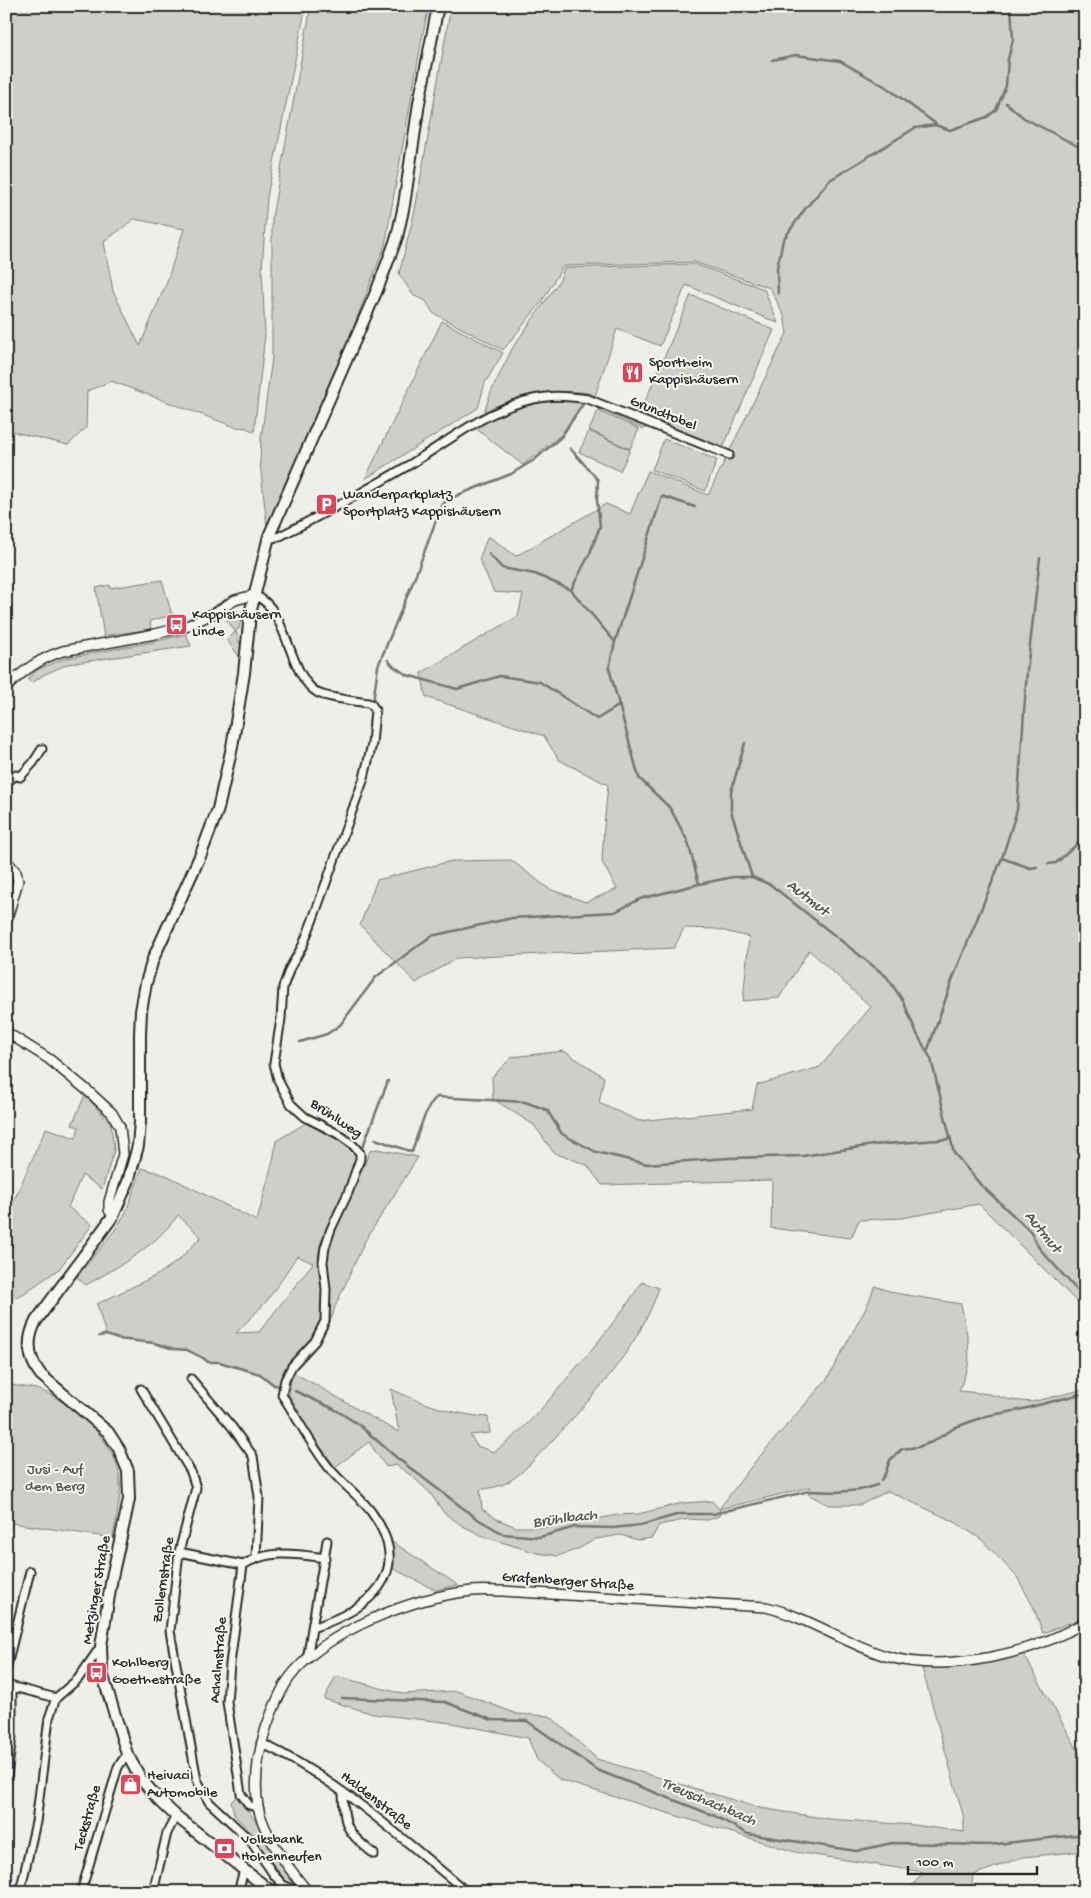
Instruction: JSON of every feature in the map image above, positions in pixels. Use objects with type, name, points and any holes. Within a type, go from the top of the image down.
[{"type":"main road","name":"Metzinger Straße","points":[[272,1892],[176,1816],[159,1800],[141,1779],[127,1754],[102,1673],[101,1646],[108,1601],[129,1499],[128,1471],[119,1449],[108,1432],[46,1380],[36,1368],[28,1349],[32,1328],[50,1300],[113,1216],[128,1182],[138,1146],[141,1100],[141,1011],[146,983],[153,959],[201,854],[218,809],[232,747],[254,595],[269,536],[373,299],[397,237],[404,205],[419,103],[438,6]]},
{"type":"street","name":"Grundtobel","points":[[269,536],[273,538],[280,536],[364,492],[480,420],[502,409],[525,401],[545,397],[588,398],[729,455]]},
{"type":"street","points":[[6,688],[35,663],[50,655],[185,627],[216,612],[235,600],[254,595]]},
{"type":"street","name":"Brühlweg","points":[[254,595],[262,598],[273,610],[287,644],[310,686],[319,694],[368,703],[376,710],[372,744],[364,778],[314,919],[303,945],[290,968],[283,987],[274,1063],[278,1080],[292,1104],[306,1117],[338,1134],[352,1144],[360,1153],[354,1179],[331,1229],[325,1247],[323,1262],[326,1289],[325,1321],[315,1341],[292,1366],[285,1380],[282,1395],[326,1463],[373,1514],[384,1534],[389,1550],[388,1572],[381,1586],[345,1615],[312,1628]]},
{"type":"street","points":[[6,783],[16,774],[20,777],[33,763],[42,749]]},
{"type":"street","points":[[6,860],[16,872],[18,881],[6,922]]},
{"type":"street","points":[[6,1032],[49,1059],[112,1113],[120,1127],[123,1140],[123,1154],[109,1202],[109,1210],[113,1216]]},
{"type":"street","points":[[192,1379],[232,1427],[253,1456],[259,1497],[256,1557]]},
{"type":"street","name":"Zollernstraße","points":[[141,1389],[191,1472],[196,1488],[179,1552],[170,1631],[197,1780],[209,1802],[250,1840],[283,1885],[295,1890],[306,1889]]},
{"type":"street","points":[[307,1660],[327,1541]]},
{"type":"street","points":[[179,1552],[244,1565],[256,1557],[288,1553],[325,1558]]},
{"type":"street","name":"Achalmstraße","points":[[244,1565],[230,1664],[227,1702],[241,1794],[249,1805],[258,1808]]},
{"type":"street","points":[[6,1670],[30,1571]]},
{"type":"street","name":"Grafenberger Straße","points":[[306,1889],[277,1849],[258,1808],[257,1763],[261,1743],[279,1696],[290,1676],[330,1641],[374,1618],[416,1603],[473,1591],[502,1591],[766,1607],[801,1618],[887,1656],[929,1662],[978,1659],[1004,1654],[1063,1634],[1085,1622]]},
{"type":"street","points":[[20,1892],[36,1822],[49,1718],[56,1698],[78,1679],[101,1646]]},
{"type":"street","points":[[6,1786],[12,1736],[9,1686],[56,1698]]},
{"type":"street","name":"Haldenstraße","points":[[261,1743],[290,1756],[344,1792],[466,1892]]},
{"type":"street","name":"Teckstraße","points":[[81,1892],[118,1767],[127,1754]]},
{"type":"street","points":[[344,1792],[344,1813],[347,1827],[352,1835],[374,1854]]},
{"type":"street","points":[[153,1892],[167,1833],[176,1816]]},
{"type":"street","points":[[238,1892],[244,1870]]},
{"type":"green space","points":[[6,6],[306,6],[267,197],[262,269],[265,335],[254,432],[247,428],[235,427],[111,381],[87,391],[86,428],[68,445],[6,430]],"holes":[[[134,219],[184,229],[166,284],[140,346],[113,291],[104,242]]]},
{"type":"green space","points":[[311,6],[429,6],[385,245],[350,336],[267,527],[260,462],[261,439],[272,358],[272,217]]},
{"type":"green space","points":[[451,6],[1085,6],[1085,1310],[979,1204],[902,1218],[859,1220],[851,1238],[771,1228],[772,1180],[602,1185],[587,1165],[554,1153],[534,1125],[493,1099],[492,1077],[512,1057],[564,1051],[604,1077],[599,1103],[639,1121],[752,1109],[757,1085],[820,1067],[871,1007],[809,950],[779,998],[743,1001],[749,937],[716,929],[684,928],[674,948],[456,958],[416,983],[360,925],[377,880],[452,861],[511,860],[549,889],[586,902],[617,889],[602,862],[608,785],[559,760],[544,736],[426,697],[421,673],[518,616],[523,594],[494,592],[479,559],[488,536],[516,556],[606,504],[630,514],[648,471],[708,495],[787,333],[784,316],[770,288],[694,262],[563,266],[541,303],[503,350],[433,313],[426,301],[414,296],[399,274],[415,210]]},
{"type":"green space","points":[[694,264],[764,289],[778,323],[686,285],[660,346],[617,329],[595,396],[578,392],[537,393],[506,402],[484,412],[491,392],[513,347],[560,280],[564,268]]},
{"type":"green space","points":[[691,295],[774,330],[723,448],[640,413]]},
{"type":"green space","points":[[442,321],[503,353],[485,383],[478,408],[365,479]]},
{"type":"green space","points":[[570,400],[583,402],[561,435],[523,465],[475,428],[486,421],[520,407],[544,402]]},
{"type":"green space","points":[[599,407],[646,428],[643,429],[600,410]]},
{"type":"green space","points":[[598,411],[639,429],[630,449],[589,430]]},
{"type":"green space","points":[[589,431],[630,450],[620,471],[579,452]]},
{"type":"green space","points":[[664,439],[717,460],[705,491],[652,470]]},
{"type":"green space","points":[[162,580],[172,615],[150,621],[151,629],[104,636],[96,588],[110,585],[110,588]]},
{"type":"green space","points":[[236,610],[241,616],[239,629],[237,629],[236,634],[242,648],[241,659],[227,640],[235,632],[223,613]]},
{"type":"green space","points":[[186,634],[191,646],[68,664],[43,675],[32,683],[27,679],[39,669],[66,658]]},
{"type":"green space","points":[[85,1095],[111,1124],[114,1150],[102,1189],[82,1175],[68,1207],[92,1225],[59,1269],[23,1294],[6,1301],[6,1218],[46,1128],[76,1138],[79,1127],[72,1125]]},
{"type":"green space","points":[[306,1123],[348,1145],[358,1158],[320,1247],[318,1257],[323,1287],[322,1320],[313,1339],[290,1364],[280,1386],[274,1385],[260,1374],[219,1362],[208,1362],[187,1350],[174,1349],[154,1343],[118,1339],[106,1335],[97,1304],[159,1274],[180,1259],[201,1237],[178,1215],[159,1237],[124,1263],[86,1285],[77,1277],[115,1230],[126,1212],[142,1168],[168,1176],[257,1221],[274,1156],[276,1141]],"holes":[[[297,1256],[313,1263],[259,1332],[236,1333],[267,1301]]]},
{"type":"green space","points":[[377,1149],[418,1157],[365,1241],[326,1328],[329,1295],[326,1264],[329,1245],[370,1151]]},
{"type":"green space","points":[[642,1282],[659,1288],[640,1331],[627,1351],[581,1410],[524,1470],[503,1484],[480,1490],[482,1509],[497,1519],[516,1527],[546,1527],[616,1515],[638,1514],[683,1503],[712,1501],[719,1509],[754,1463],[827,1379],[866,1308],[875,1286],[895,1293],[961,1304],[968,1340],[969,1363],[959,1391],[989,1394],[1011,1400],[1032,1402],[1085,1389],[1085,1615],[1075,1621],[1043,1633],[1033,1606],[1017,1577],[982,1540],[955,1522],[888,1491],[860,1505],[828,1505],[808,1494],[811,1487],[720,1509],[719,1516],[708,1520],[688,1519],[659,1525],[652,1538],[638,1540],[620,1535],[596,1539],[578,1549],[558,1556],[537,1553],[485,1537],[463,1526],[444,1513],[430,1493],[412,1476],[396,1465],[386,1467],[369,1442],[335,1467],[308,1429],[289,1395],[292,1372],[399,1432],[391,1389],[438,1408],[462,1414],[488,1417],[490,1433],[470,1435],[477,1446],[494,1452],[525,1426],[543,1407],[607,1330]]},
{"type":"green space","name":"Jusi - Auf dem Berg","points":[[6,1384],[38,1389],[47,1393],[72,1408],[84,1418],[104,1441],[118,1467],[120,1481],[119,1502],[113,1538],[12,1523],[6,1539]]},
{"type":"green space","points":[[391,1541],[458,1585],[435,1590],[392,1568]]},
{"type":"green space","points":[[1023,1653],[1085,1763],[1085,1851],[1023,1857],[973,1875],[971,1892],[908,1892],[923,1872],[795,1852],[560,1780],[537,1760],[528,1738],[452,1723],[373,1714],[324,1699],[336,1676],[403,1694],[457,1691],[517,1714],[550,1716],[597,1759],[760,1808],[829,1819],[914,1825],[964,1832],[964,1818],[922,1668],[978,1664]]},
{"type":"green space","points":[[237,1796],[260,1827],[280,1863],[294,1883],[292,1884],[285,1880],[259,1846],[256,1837],[235,1816],[231,1802]]},
{"type":"waterway","points":[[778,294],[777,268],[783,240],[805,209],[830,180],[915,128],[935,125],[950,130],[987,117],[996,110],[1006,86],[1008,59],[1013,40],[1011,6]]},
{"type":"waterway","points":[[772,60],[796,55],[840,61],[886,87],[936,124]]},
{"type":"waterway","points":[[1006,103],[1024,118],[1085,150]]},
{"type":"waterway","points":[[373,703],[378,666],[415,577],[442,504],[458,495],[511,474],[534,460],[561,437],[583,404]]},
{"type":"waterway","points":[[570,448],[598,480],[597,500],[600,526],[590,553],[571,590]]},
{"type":"waterway","name":"Autmut","points":[[695,507],[662,496],[615,642],[609,668],[639,778],[670,808],[688,842],[699,884],[733,877],[752,877],[771,885],[887,977],[903,1001],[917,1034],[931,1059],[954,1153],[980,1184],[1031,1232],[1039,1248],[1085,1299]]},
{"type":"waterway","points":[[489,554],[502,568],[535,574],[571,590],[615,642]]},
{"type":"waterway","points":[[927,1052],[953,978],[1002,858],[1017,810],[1027,671],[1040,558]]},
{"type":"waterway","points":[[388,660],[393,666],[407,675],[457,689],[500,676],[540,682],[597,719],[620,705]]},
{"type":"waterway","points":[[745,743],[731,792],[731,811],[752,877]]},
{"type":"waterway","points":[[1048,864],[1056,863],[1085,837]]},
{"type":"waterway","points":[[1002,858],[1030,868],[1037,867]]},
{"type":"waterway","points":[[300,1042],[327,1034],[340,1025],[376,977],[431,936],[512,918],[615,912],[640,899],[699,884]]},
{"type":"waterway","points":[[363,1146],[388,1081]]},
{"type":"waterway","points":[[375,1139],[412,1152],[425,1114],[437,1097],[525,1102],[547,1110],[562,1134],[596,1152],[647,1164],[728,1158],[803,1156],[873,1145],[951,1139]]},
{"type":"waterway","points":[[99,1336],[106,1335],[118,1339],[154,1343],[174,1349],[187,1350],[208,1362],[219,1362],[260,1374],[274,1385],[280,1386],[282,1381]]},
{"type":"waterway","name":"Brühlbach","points":[[295,1391],[334,1409],[358,1424],[397,1458],[476,1518],[503,1534],[540,1537],[575,1527],[613,1528],[641,1525],[680,1514],[713,1514],[809,1491],[837,1492],[860,1490],[877,1485]]},
{"type":"waterway","points":[[881,1480],[890,1460],[902,1449],[918,1447],[932,1442],[956,1427],[986,1416],[1019,1410],[1085,1393]]},
{"type":"waterway","name":"Treuschachbach","points":[[342,1698],[445,1702],[492,1720],[527,1721],[597,1770],[715,1816],[748,1834],[856,1851],[892,1843],[988,1845],[1085,1834]]},
{"type":"place","name":"Sportheim Kappishäusern","points":[[633,372]]},
{"type":"place","name":"Wanderparkplatz Sportplatz Kappishäusern","points":[[327,504]]},
{"type":"place","name":"Kappishäusern Linde","points":[[176,624]]},
{"type":"place","name":"Kohlberg Goethestraße","points":[[96,1672]]},
{"type":"place","name":"Heivaci Automobile","points":[[131,1785]]},
{"type":"place","name":"Volksbank Hohenneufen","points":[[225,1849]]}]
